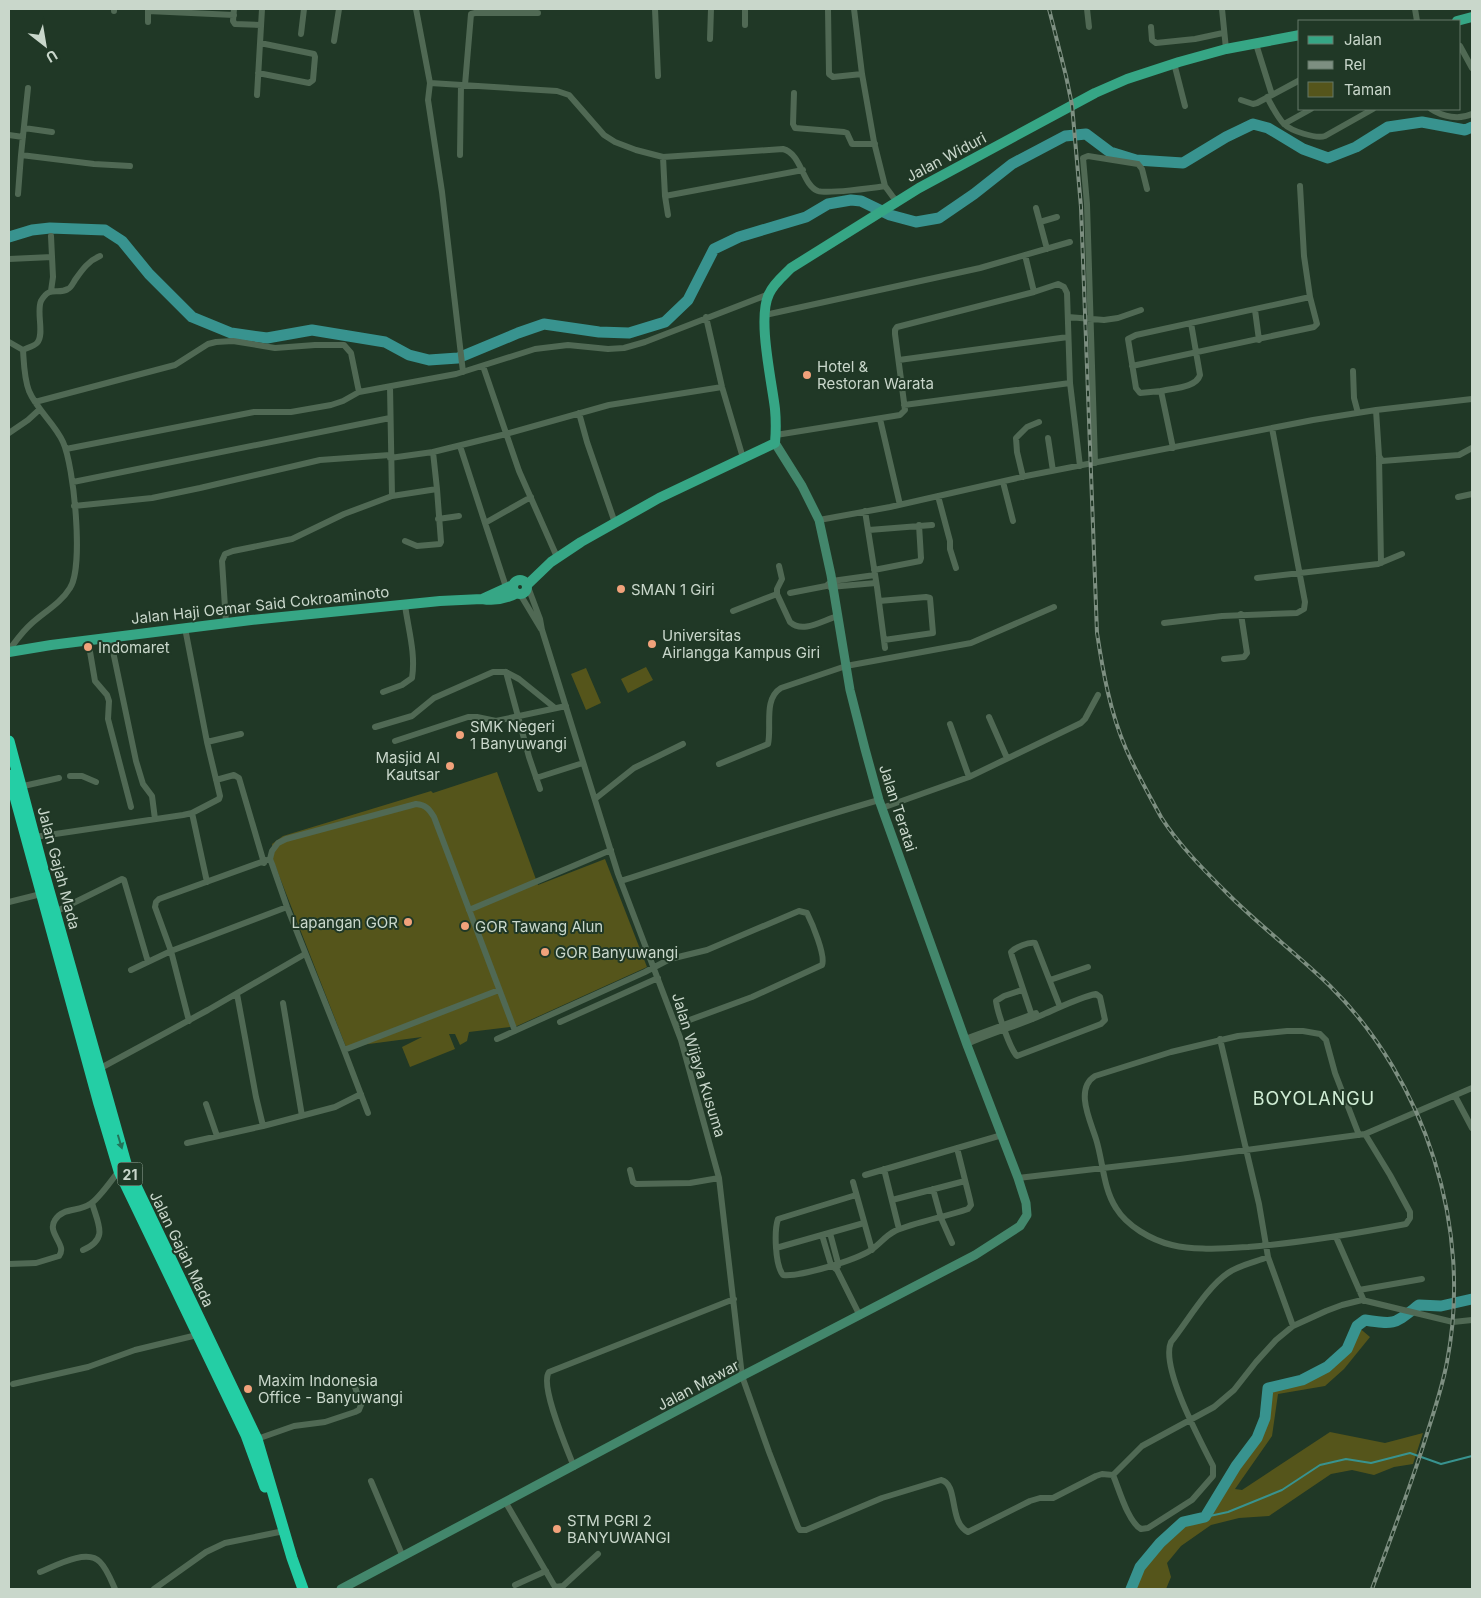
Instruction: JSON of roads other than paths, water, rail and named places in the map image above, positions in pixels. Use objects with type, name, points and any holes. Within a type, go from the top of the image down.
[{"type":"highway","name":"Jalan Gajah Mada","points":[[9,740],[16,788],[34,837],[36,860],[55,912],[95,1071],[132,1180],[257,1439],[280,1531],[303,1589]]},
{"type":"highway","name":"21","points":[[9,775],[16,788],[36,860],[41,894],[95,1071],[119,1171],[252,1451],[280,1531],[288,1571],[296,1589]]},
{"type":"main road","name":"Jalan Widuri","points":[[768,294],[780,278],[792,268],[876,214],[1088,97],[1127,78],[1226,47],[1256,44],[1298,35]]},
{"type":"main road","points":[[768,294],[765,314],[768,370],[776,410],[775,439]]},
{"type":"main road","name":"Jalan Haji Oemar Said Cokroaminoto","points":[[9,651],[226,623],[405,604],[482,599],[519,587],[554,559],[615,523],[659,498],[743,458],[775,439]]},
{"type":"street","points":[[257,95],[262,9]]},
{"type":"street","points":[[301,34],[304,9]]},
{"type":"street","points":[[334,41],[340,9]]},
{"type":"street","points":[[416,9],[430,83],[428,100],[442,192],[462,369]]},
{"type":"street","points":[[655,9],[658,76]]},
{"type":"street","points":[[710,39],[711,9]]},
{"type":"street","points":[[745,9],[745,24]]},
{"type":"street","points":[[828,9],[829,74],[833,77],[862,74]]},
{"type":"street","points":[[854,9],[862,74],[875,144],[885,186],[896,202]]},
{"type":"street","points":[[1087,9],[1089,26]]},
{"type":"street","points":[[1222,9],[1226,47]]},
{"type":"street","points":[[148,22],[148,10],[234,12],[233,21],[235,24],[261,26]]},
{"type":"street","points":[[460,154],[463,85],[470,16],[482,11],[538,13]]},
{"type":"street","points":[[1151,27],[1152,40],[1156,44],[1224,34]]},
{"type":"street","points":[[258,73],[309,83],[313,80],[315,57],[314,54],[260,43]]},
{"type":"street","points":[[1256,44],[1270,96],[1284,124],[1321,138],[1371,110]]},
{"type":"street","points":[[1461,48],[1472,68]]},
{"type":"street","points":[[1174,64],[1185,106]]},
{"type":"street","points":[[1241,100],[1253,104],[1298,81]]},
{"type":"street","points":[[430,83],[565,92],[604,135],[636,150],[663,157],[783,150],[792,154],[811,185],[818,191],[828,192],[885,186]]},
{"type":"street","points":[[18,194],[28,88]]},
{"type":"street","points":[[794,94],[793,124],[795,128],[844,132],[847,133],[852,144],[875,144]]},
{"type":"street","points":[[1284,124],[1309,110]]},
{"type":"street","points":[[1433,110],[1444,115],[1461,118],[1472,114]]},
{"type":"street","points":[[24,128],[52,132]]},
{"type":"street","points":[[9,135],[22,136]]},
{"type":"street","points":[[21,155],[94,164],[130,166]]},
{"type":"street","points":[[1095,463],[1087,204],[1083,158],[1088,156],[1138,164],[1142,169],[1147,189]]},
{"type":"street","points":[[663,157],[668,215]]},
{"type":"street","points":[[665,196],[802,170]]},
{"type":"street","points":[[1132,366],[1259,340],[1314,327],[1317,324],[1310,297],[1304,256],[1300,186]]},
{"type":"street","points":[[1036,208],[1047,248]]},
{"type":"street","points":[[1040,222],[1056,217]]},
{"type":"street","points":[[23,350],[36,344],[39,339],[39,308],[43,299],[51,291],[53,277],[52,236]]},
{"type":"street","points":[[765,314],[943,276],[1070,242]]},
{"type":"street","points":[[1025,255],[1034,292]]},
{"type":"street","points":[[51,291],[70,288],[86,266],[100,256]]},
{"type":"street","points":[[9,259],[52,257]]},
{"type":"street","points":[[775,439],[900,415],[905,410],[895,334],[897,327],[1034,292],[1058,284],[1064,287],[1067,293],[1070,383],[1080,466]]},
{"type":"street","points":[[66,448],[254,412],[291,412],[331,405],[359,392],[483,366],[525,352],[544,348],[568,345],[608,349],[624,348],[768,294]]},
{"type":"street","points":[[1191,323],[1200,375],[1199,379],[1193,383],[1161,391],[1140,393],[1137,391],[1128,341],[1130,337],[1191,323],[1255,310],[1310,297]]},
{"type":"street","points":[[1068,317],[1104,320],[1118,318],[1141,310]]},
{"type":"street","points":[[1255,310],[1259,340]]},
{"type":"street","points":[[706,317],[722,387],[743,458]]},
{"type":"street","points":[[899,360],[1068,337]]},
{"type":"street","points":[[36,402],[175,365],[208,344],[224,340],[275,348],[344,344],[351,353],[359,392]]},
{"type":"street","points":[[9,342],[23,350]]},
{"type":"street","points":[[9,651],[30,625],[63,597],[74,579],[77,559],[74,482],[66,448],[40,409],[26,383],[23,350]]},
{"type":"street","points":[[483,366],[519,471],[531,496],[554,559]]},
{"type":"street","points":[[1353,371],[1358,413]]},
{"type":"street","points":[[904,405],[1070,383]]},
{"type":"street","points":[[390,387],[392,496]]},
{"type":"street","points":[[74,506],[152,498],[320,460],[390,457],[433,452],[609,405],[643,398],[722,387]]},
{"type":"street","points":[[1161,391],[1173,448]]},
{"type":"street","points":[[819,520],[900,505],[1023,477],[1272,428],[1376,410],[1472,399]]},
{"type":"street","points":[[9,433],[40,409]]},
{"type":"street","points":[[1376,410],[1381,563]]},
{"type":"street","points":[[579,413],[615,523]]},
{"type":"street","points":[[74,482],[390,418]]},
{"type":"street","points":[[880,419],[900,505]]},
{"type":"street","points":[[1023,477],[1016,438],[1026,427],[1039,422]]},
{"type":"street","points":[[1164,623],[1241,614],[1297,612],[1304,610],[1305,602],[1300,573],[1272,428]]},
{"type":"street","points":[[1048,438],[1053,471]]},
{"type":"street","name":"Jalan Teratai","points":[[775,439],[819,520],[846,666],[864,749],[881,804],[966,1042],[1018,1178]]},
{"type":"street","points":[[460,446],[486,524],[519,587],[540,619],[542,630]]},
{"type":"street","points":[[1379,456],[1382,461],[1386,462],[1459,455],[1472,448]]},
{"type":"street","points":[[405,541],[417,546],[440,544],[433,452]]},
{"type":"street","points":[[1003,482],[1013,521]]},
{"type":"street","points":[[226,623],[222,562],[225,554],[292,540],[344,514],[392,496],[437,489]]},
{"type":"street","points":[[1458,497],[1472,494]]},
{"type":"street","points":[[486,524],[531,496]]},
{"type":"street","points":[[938,496],[956,568]]},
{"type":"street","points":[[865,512],[885,648]]},
{"type":"street","points":[[438,519],[459,516]]},
{"type":"street","points":[[790,594],[875,576],[920,561],[919,525]]},
{"type":"street","points":[[869,530],[932,525]]},
{"type":"street","points":[[1257,578],[1381,563],[1402,554]]},
{"type":"street","points":[[779,566],[782,579],[777,589],[790,622],[798,626],[807,627],[838,616]]},
{"type":"street","points":[[519,587],[523,599],[542,630]]},
{"type":"street","points":[[733,611],[778,594]]},
{"type":"street","points":[[879,601],[926,597],[930,598],[932,610],[933,634],[884,640]]},
{"type":"street","points":[[383,692],[402,685],[412,678],[412,657],[405,604]]},
{"type":"street","points":[[719,764],[768,744],[770,712],[774,694],[781,688],[846,666],[971,642],[1054,607]]},
{"type":"street","points":[[1224,659],[1244,657],[1247,653],[1241,614]]},
{"type":"street","points":[[34,837],[192,812],[219,799],[220,796],[207,742],[185,628]]},
{"type":"street","name":"Jalan Wijaya Kusuma","points":[[542,630],[621,881],[676,1025],[719,1178],[742,1376],[769,1452],[800,1530],[806,1530],[882,1498],[941,1480],[947,1483],[951,1491],[956,1516],[964,1530],[968,1532],[1030,1501],[1040,1498],[1053,1498],[1102,1474],[1113,1475]]},
{"type":"street","points":[[110,637],[136,761],[143,784],[152,796],[155,819]]},
{"type":"street","points":[[88,640],[95,681],[107,695],[109,701],[108,719],[131,807]]},
{"type":"street","points":[[375,727],[412,716],[434,698],[493,672],[506,672],[519,678],[555,708]]},
{"type":"street","points":[[506,672],[540,789]]},
{"type":"street","points":[[621,881],[678,864],[793,824],[881,804],[969,777],[1081,723],[1098,695]]},
{"type":"street","points":[[395,741],[468,717],[496,721],[566,706]]},
{"type":"street","points":[[989,717],[1007,758]]},
{"type":"street","points":[[950,724],[969,777]]},
{"type":"street","points":[[207,742],[241,734]]},
{"type":"street","points":[[594,799],[634,768],[683,744]]},
{"type":"street","points":[[536,778],[583,763]]},
{"type":"street","points":[[216,780],[234,775],[239,778],[264,863]]},
{"type":"street","points":[[70,776],[82,776],[96,782]]},
{"type":"street","points":[[16,788],[59,778]]},
{"type":"street","points":[[368,1112],[286,907],[270,859],[272,851],[278,843],[286,839],[416,804],[428,807],[434,817],[515,1031]]},
{"type":"street","points":[[192,812],[207,882]]},
{"type":"street","points":[[469,910],[611,850]]},
{"type":"street","points":[[188,1021],[171,951],[155,907],[156,902],[162,898],[264,863],[270,859]]},
{"type":"street","points":[[55,912],[122,879],[124,880],[148,962]]},
{"type":"street","points":[[9,902],[41,894]]},
{"type":"street","points":[[131,970],[171,951],[286,907]]},
{"type":"street","points":[[497,1039],[670,959],[708,950],[799,910],[806,913],[822,952],[824,962],[822,965],[752,997],[676,1025]]},
{"type":"street","points":[[1032,1016],[1011,952],[1030,943],[1035,943],[1037,946],[1060,1007]]},
{"type":"street","points":[[95,1071],[237,994],[305,954]]},
{"type":"street","points":[[1050,980],[1088,968]]},
{"type":"street","points":[[560,1022],[658,978]]},
{"type":"street","points":[[344,1050],[499,990]]},
{"type":"street","points":[[966,1042],[1004,1027],[1032,1016],[1096,994],[1100,997],[1105,1020],[1101,1024],[1017,1056],[1013,1051],[1004,1027],[996,1005],[996,1001],[1022,990]]},
{"type":"street","points":[[237,994],[263,1126]]},
{"type":"street","points":[[283,1003],[302,1116]]},
{"type":"street","points":[[1303,1031],[1320,1034],[1326,1040],[1335,1073],[1362,1135],[1402,1196],[1410,1212],[1410,1218],[1406,1224],[1336,1237],[1266,1245],[1194,1249],[1171,1245],[1147,1235],[1124,1220],[1108,1192],[1104,1168],[1085,1103],[1085,1094],[1089,1080],[1100,1074],[1220,1039],[1273,1032],[1303,1031]]},
{"type":"street","points":[[1220,1039],[1259,1204],[1268,1257],[1293,1326]]},
{"type":"street","points":[[1018,1178],[1362,1135],[1472,1088]]},
{"type":"street","points":[[187,1143],[302,1116],[341,1105],[361,1094]]},
{"type":"street","points":[[1455,1096],[1472,1128]]},
{"type":"street","points":[[206,1104],[217,1136]]},
{"type":"street","points":[[865,1175],[1002,1135]]},
{"type":"street","points":[[856,1195],[780,1217],[777,1222],[776,1248],[778,1267],[783,1275],[806,1272],[860,1256],[872,1250],[886,1235],[970,1207],[970,1200],[957,1148]]},
{"type":"street","points":[[884,1169],[900,1229]]},
{"type":"street","points":[[630,1170],[633,1182],[636,1184],[690,1183],[719,1178]]},
{"type":"street","points":[[9,1264],[36,1263],[59,1256],[62,1249],[53,1231],[53,1222],[67,1211],[92,1203],[119,1171]]},
{"type":"street","name":"Jalan Mawar","points":[[341,1589],[574,1467],[742,1376],[975,1255],[1020,1226],[1027,1215],[1028,1209],[1018,1178]]},
{"type":"street","points":[[892,1200],[965,1181]]},
{"type":"street","points":[[853,1182],[872,1250]]},
{"type":"street","points":[[933,1189],[941,1218],[952,1243]]},
{"type":"street","points":[[83,1250],[95,1244],[100,1237],[92,1203]]},
{"type":"street","points":[[776,1248],[864,1223]]},
{"type":"street","points":[[826,1234],[831,1265],[837,1270],[860,1316]]},
{"type":"street","points":[[826,1234],[838,1263],[837,1270]]},
{"type":"street","points":[[1336,1237],[1364,1301]]},
{"type":"street","points":[[1268,1257],[1233,1270],[1223,1277],[1212,1287],[1171,1342],[1169,1356],[1178,1390],[1190,1421],[1214,1468],[1213,1476],[1192,1500],[1142,1530],[1137,1527],[1131,1518],[1113,1475],[1142,1446],[1163,1433],[1190,1421],[1214,1407],[1245,1379],[1256,1362],[1276,1340],[1293,1326],[1310,1317],[1342,1305],[1364,1301],[1453,1322],[1472,1320]]},
{"type":"street","points":[[1360,1290],[1422,1278]]},
{"type":"street","points":[[574,1467],[548,1396],[546,1379],[549,1372],[734,1299]]},
{"type":"street","points":[[13,1384],[88,1367],[135,1350],[197,1335]]},
{"type":"street","points":[[257,1439],[294,1426],[325,1422],[356,1412],[361,1405],[354,1387]]},
{"type":"street","points":[[371,1481],[403,1557]]},
{"type":"street","points":[[506,1503],[554,1585],[559,1587],[598,1554]]},
{"type":"street","points":[[154,1589],[198,1557],[221,1546],[280,1531]]},
{"type":"street","points":[[40,1572],[72,1559],[93,1556],[105,1568],[116,1589]]},
{"type":"street","points":[[515,1584],[546,1571]]},
{"type":"waterway","points":[[9,237],[32,230],[50,228],[105,230],[122,241],[149,274],[192,317],[231,333],[267,338],[312,330],[385,342],[409,355],[429,360],[458,358],[544,324],[599,332],[629,333],[665,322],[688,300],[714,249],[739,237],[806,217],[828,204],[851,200],[861,201],[890,215],[916,222],[939,218],[974,194],[1012,164],[1065,136],[1086,134],[1110,152],[1136,160],[1183,163],[1226,137],[1253,124],[1268,128],[1303,149],[1328,158],[1356,147],[1388,127],[1422,122],[1465,130],[1472,127]]},
{"type":"waterway","points":[[1131,1589],[1140,1567],[1160,1543],[1183,1522],[1205,1517],[1236,1466],[1257,1438],[1265,1418],[1268,1388],[1302,1380],[1327,1367],[1347,1349],[1357,1326],[1365,1320],[1394,1322],[1419,1305],[1441,1306],[1472,1299]]},
{"type":"waterway","points":[[1205,1517],[1228,1512],[1282,1490],[1320,1465],[1346,1459],[1371,1463],[1410,1453],[1441,1464],[1472,1456]]},
{"type":"railway","points":[[1049,9],[1072,105],[1081,207],[1097,633],[1111,706],[1120,735],[1138,775],[1161,817],[1177,839],[1233,899],[1330,986],[1364,1024],[1392,1066],[1416,1112],[1434,1160],[1447,1210],[1453,1260],[1453,1312],[1447,1362],[1440,1392],[1419,1459],[1372,1589]]},
{"type":"place","name":"Hotel & Restoran Warata","points":[[807,375]]},
{"type":"place","name":"SMAN 1 Giri","points":[[621,589]]},
{"type":"place","name":"Universitas Airlangga Kampus Giri","points":[[652,644]]},
{"type":"place","name":"Indomaret","points":[[88,647]]},
{"type":"place","name":"SMK Negeri 1 Banyuwangi","points":[[460,735]]},
{"type":"place","name":"Masjid Al Kautsar","points":[[450,766]]},
{"type":"place","name":"Lapangan GOR","points":[[408,922]]},
{"type":"place","name":"GOR Tawang Alun","points":[[465,926]]},
{"type":"place","name":"GOR Banyuwangi","points":[[545,952]]},
{"type":"place","name":"Maxim Indonesia Office - Banyuwangi","points":[[248,1389]]},
{"type":"place","name":"STM PGRI 2 BANYUWANGI","points":[[557,1529]]},
{"type":"district","name":"BOYOLANGU","points":[[1314,1098]]}]
